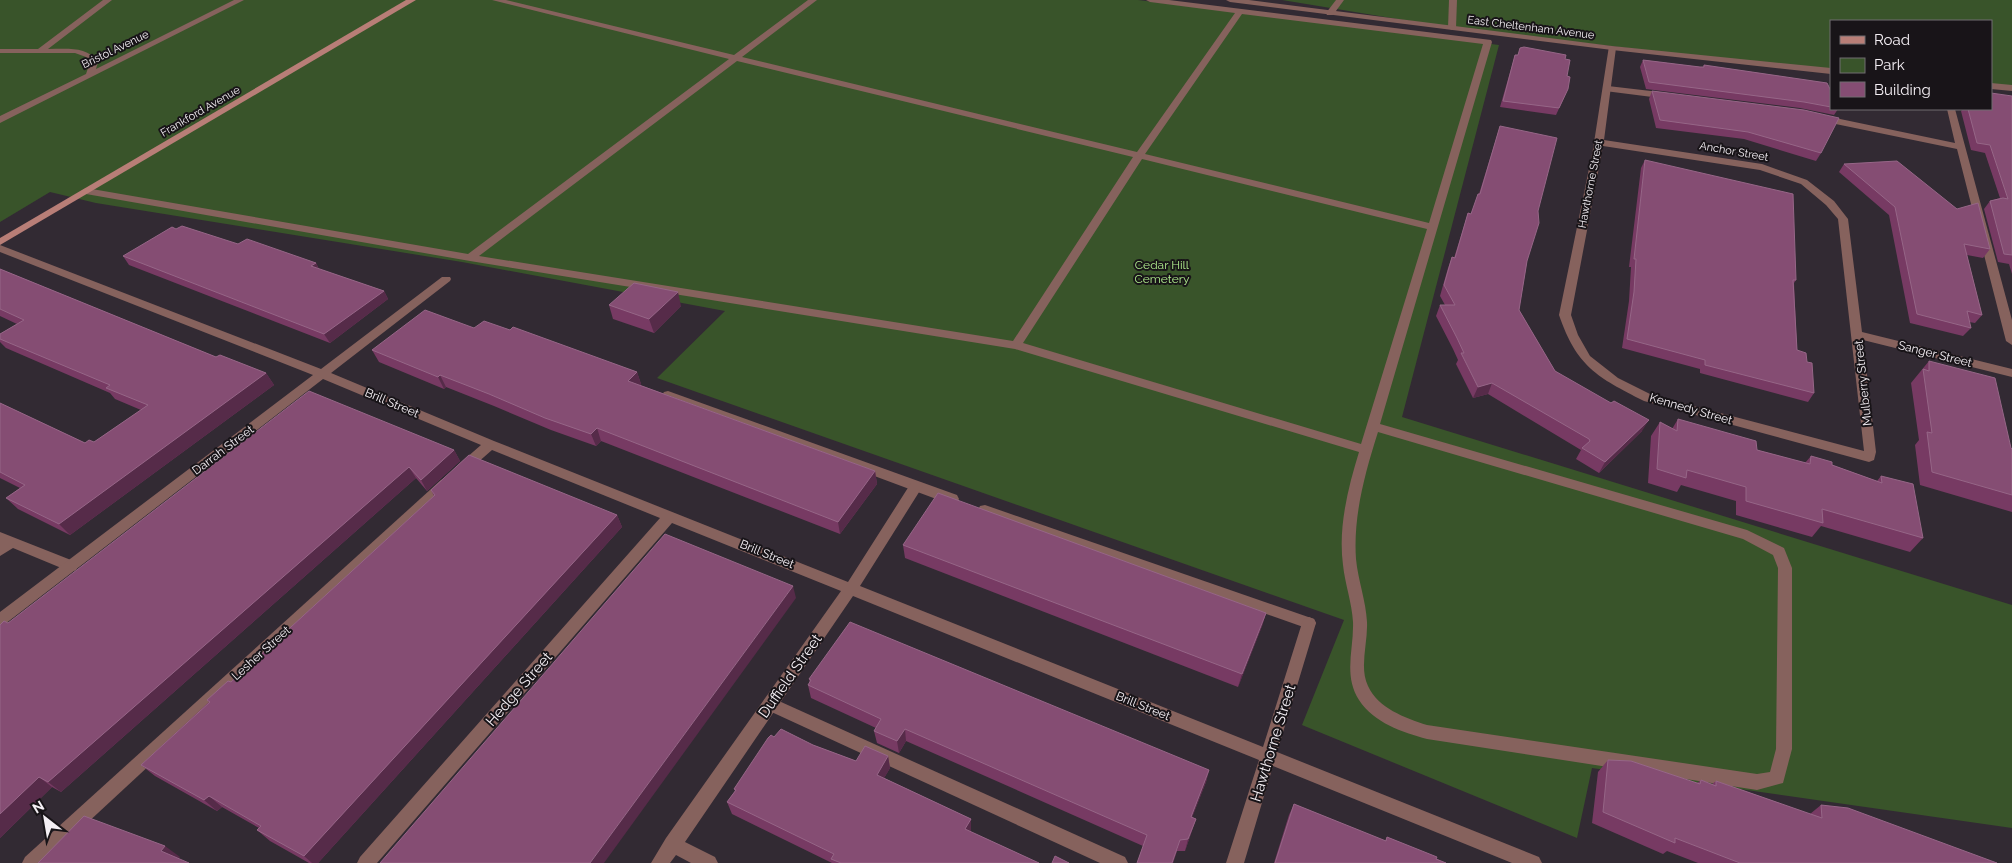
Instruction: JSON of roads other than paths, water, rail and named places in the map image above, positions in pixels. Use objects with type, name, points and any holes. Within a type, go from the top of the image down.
[{"type":"main road","name":"Frankford Avenue","points":[[0,242],[412,0]]},
{"type":"street","points":[[42,49],[108,0]]},
{"type":"street","name":"Bristol Avenue","points":[[0,120],[240,0]]},
{"type":"street","points":[[496,0],[1433,227]]},
{"type":"street","points":[[470,258],[812,0]]},
{"type":"street","points":[[1150,0],[1488,42],[1373,426],[1350,514],[1349,558],[1360,621],[1356,673],[1363,692],[1373,706],[1387,717],[1406,726],[1427,732],[1757,782],[1778,778],[1784,749],[1785,587],[1785,568],[1779,552],[1747,535],[1373,426]]},
{"type":"street","name":"East Cheltenham Avenue","points":[[1230,0],[1612,48],[1830,71]]},
{"type":"street","points":[[1330,12],[1340,0]]},
{"type":"street","points":[[1452,28],[1453,0]]},
{"type":"street","points":[[1016,346],[1140,156],[1240,11]]},
{"type":"street","name":"Hawthorne Street","points":[[1566,318],[1608,89],[1612,48]]},
{"type":"street","points":[[0,51],[42,49],[75,51],[89,55],[94,62],[90,74]]},
{"type":"street","points":[[1992,86],[2012,88]]},
{"type":"street","points":[[1608,89],[1676,97]]},
{"type":"street","points":[[1951,110],[2012,341]]},
{"type":"street","points":[[1810,115],[1961,147]]},
{"type":"street","name":"Anchor Street","points":[[1598,142],[1762,167],[1783,173],[1804,182],[1816,191],[1843,220],[1844,226]]},
{"type":"street","points":[[86,191],[470,258],[1016,346],[1366,450]]},
{"type":"street","name":"Mulberry Street","points":[[1790,436],[1869,457],[1858,335],[1844,226]]},
{"type":"street","name":"Brill Street","points":[[0,248],[323,374],[490,444],[852,587],[1533,863]]},
{"type":"street","name":"Darrah Street","points":[[0,620],[446,279]]},
{"type":"street","name":"Kennedy Street","points":[[1566,318],[1572,335],[1586,359],[1614,381],[1648,398],[1790,436]]},
{"type":"street","name":"Sanger Street","points":[[1858,335],[2012,374]]},
{"type":"street","points":[[668,395],[916,486]]},
{"type":"street","name":"Lesher Street","points":[[31,863],[490,444]]},
{"type":"street","name":"Hawthorne Street","points":[[916,486],[1309,623],[1235,863]]},
{"type":"street","name":"Duffield Street","points":[[660,863],[852,587],[916,486]]},
{"type":"street","name":"Hedge Street","points":[[366,863],[671,515]]},
{"type":"street","points":[[0,551],[6,540],[71,566]]},
{"type":"street","points":[[770,704],[1119,863]]},
{"type":"street","points":[[672,844],[709,863]]},
{"type":"park label","name":"Cedar Hill Cemetery","points":[[1162,272]]}]
